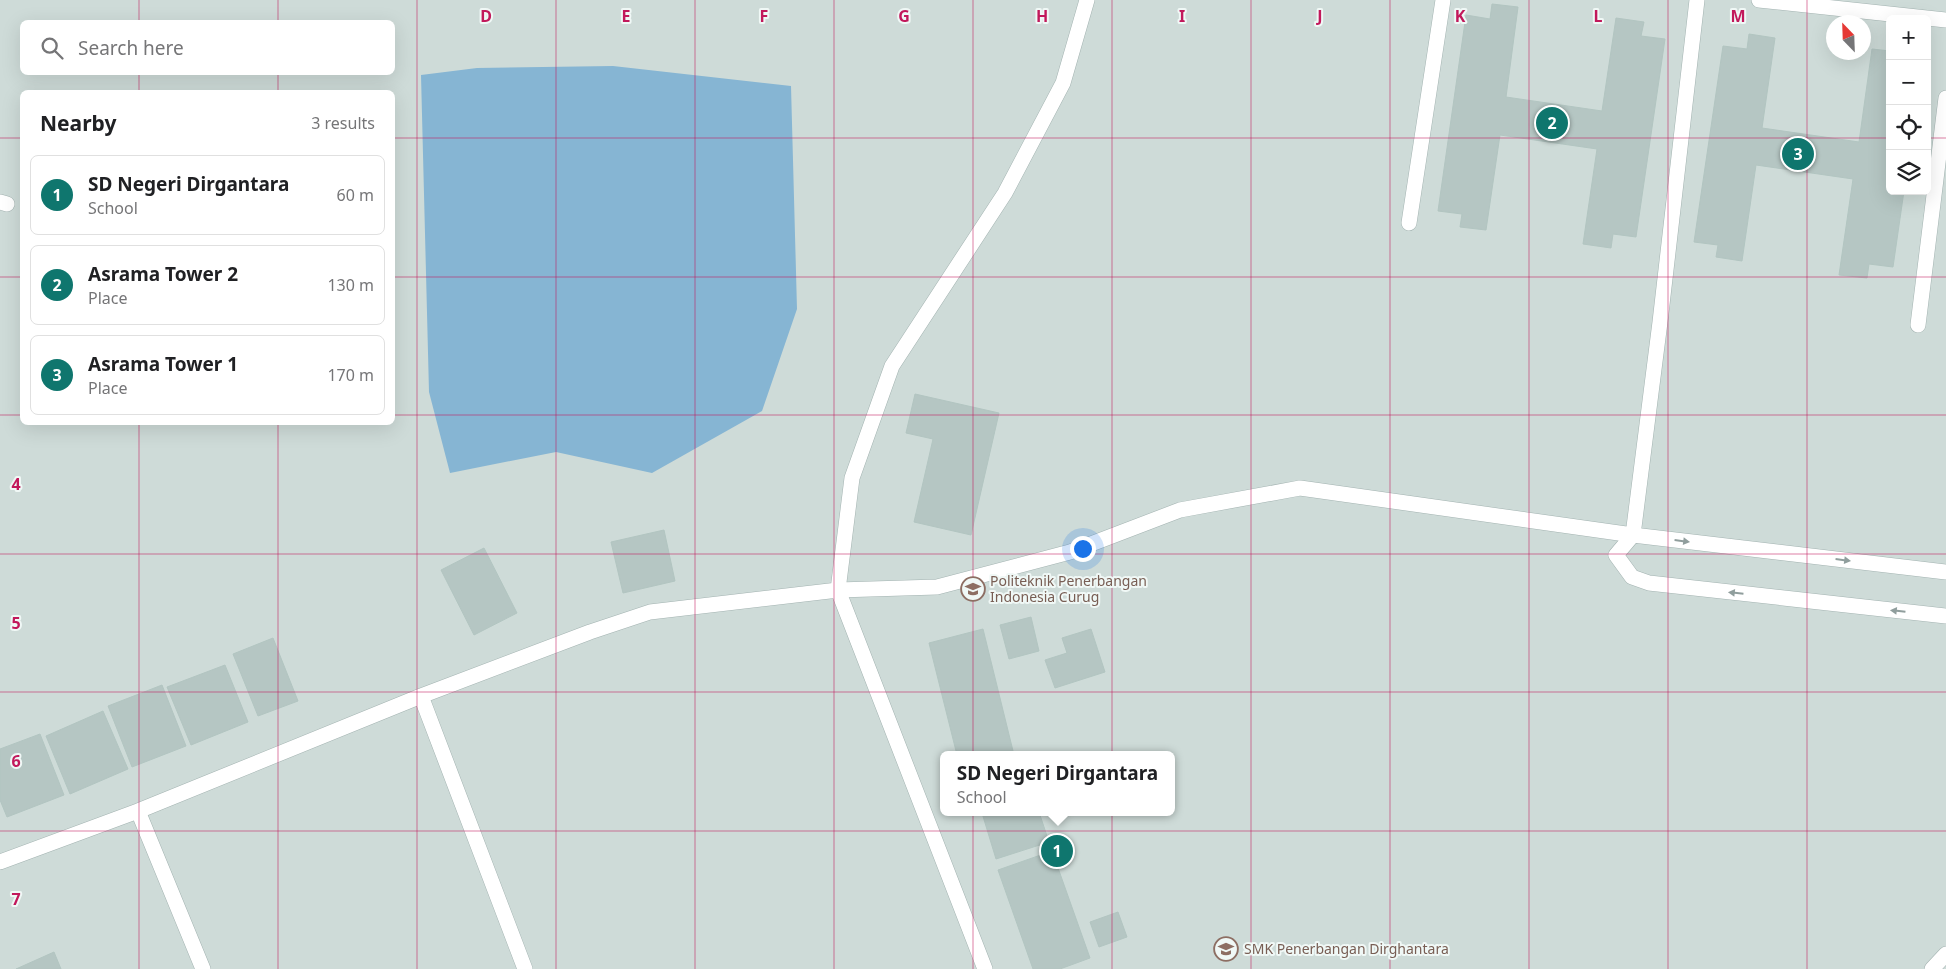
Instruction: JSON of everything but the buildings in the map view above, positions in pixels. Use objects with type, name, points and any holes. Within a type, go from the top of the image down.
[{"type":"street","points":[[986,969],[838,590],[852,478],[892,366],[1005,193],[1063,83],[1087,0]]},
{"type":"street","points":[[1409,223],[1443,0]]},
{"type":"street","points":[[1698,0],[1634,535],[1616,556],[1632,577],[1649,584],[1946,616]]},
{"type":"street","points":[[1759,0],[1946,20]]},
{"type":"street","points":[[1918,325],[1946,98]]},
{"type":"street","points":[[0,862],[138,811],[422,696],[590,632],[650,612],[838,590],[937,586],[1070,552],[1180,510],[1300,488],[1634,535],[1946,572]]},
{"type":"street","points":[[422,696],[525,969]]},
{"type":"street","points":[[138,811],[203,969]]},
{"type":"street","points":[[1932,969],[1946,954]]},
{"type":"shaded area","name":"Politeknik Penerbangan Indonesia Curug","points":[[0,0],[1946,0],[1946,969],[0,969]]},
{"type":"water","points":[[613,66],[791,86],[797,309],[762,411],[652,473],[556,452],[450,473],[429,392],[421,75],[477,68]]},
{"type":"place","name":"Asrama Tower 2","points":[[1552,123]]},
{"type":"place","name":"Asrama Tower 1","points":[[1798,154]]},
{"type":"place","name":"Politeknik Penerbangan Indonesia Curug","points":[[973,589]]},
{"type":"place","name":"SD Negeri Dirgantara","points":[[1057,851]]},
{"type":"place","name":"SMK Penerbangan Dirghantara","points":[[1226,949]]}]
